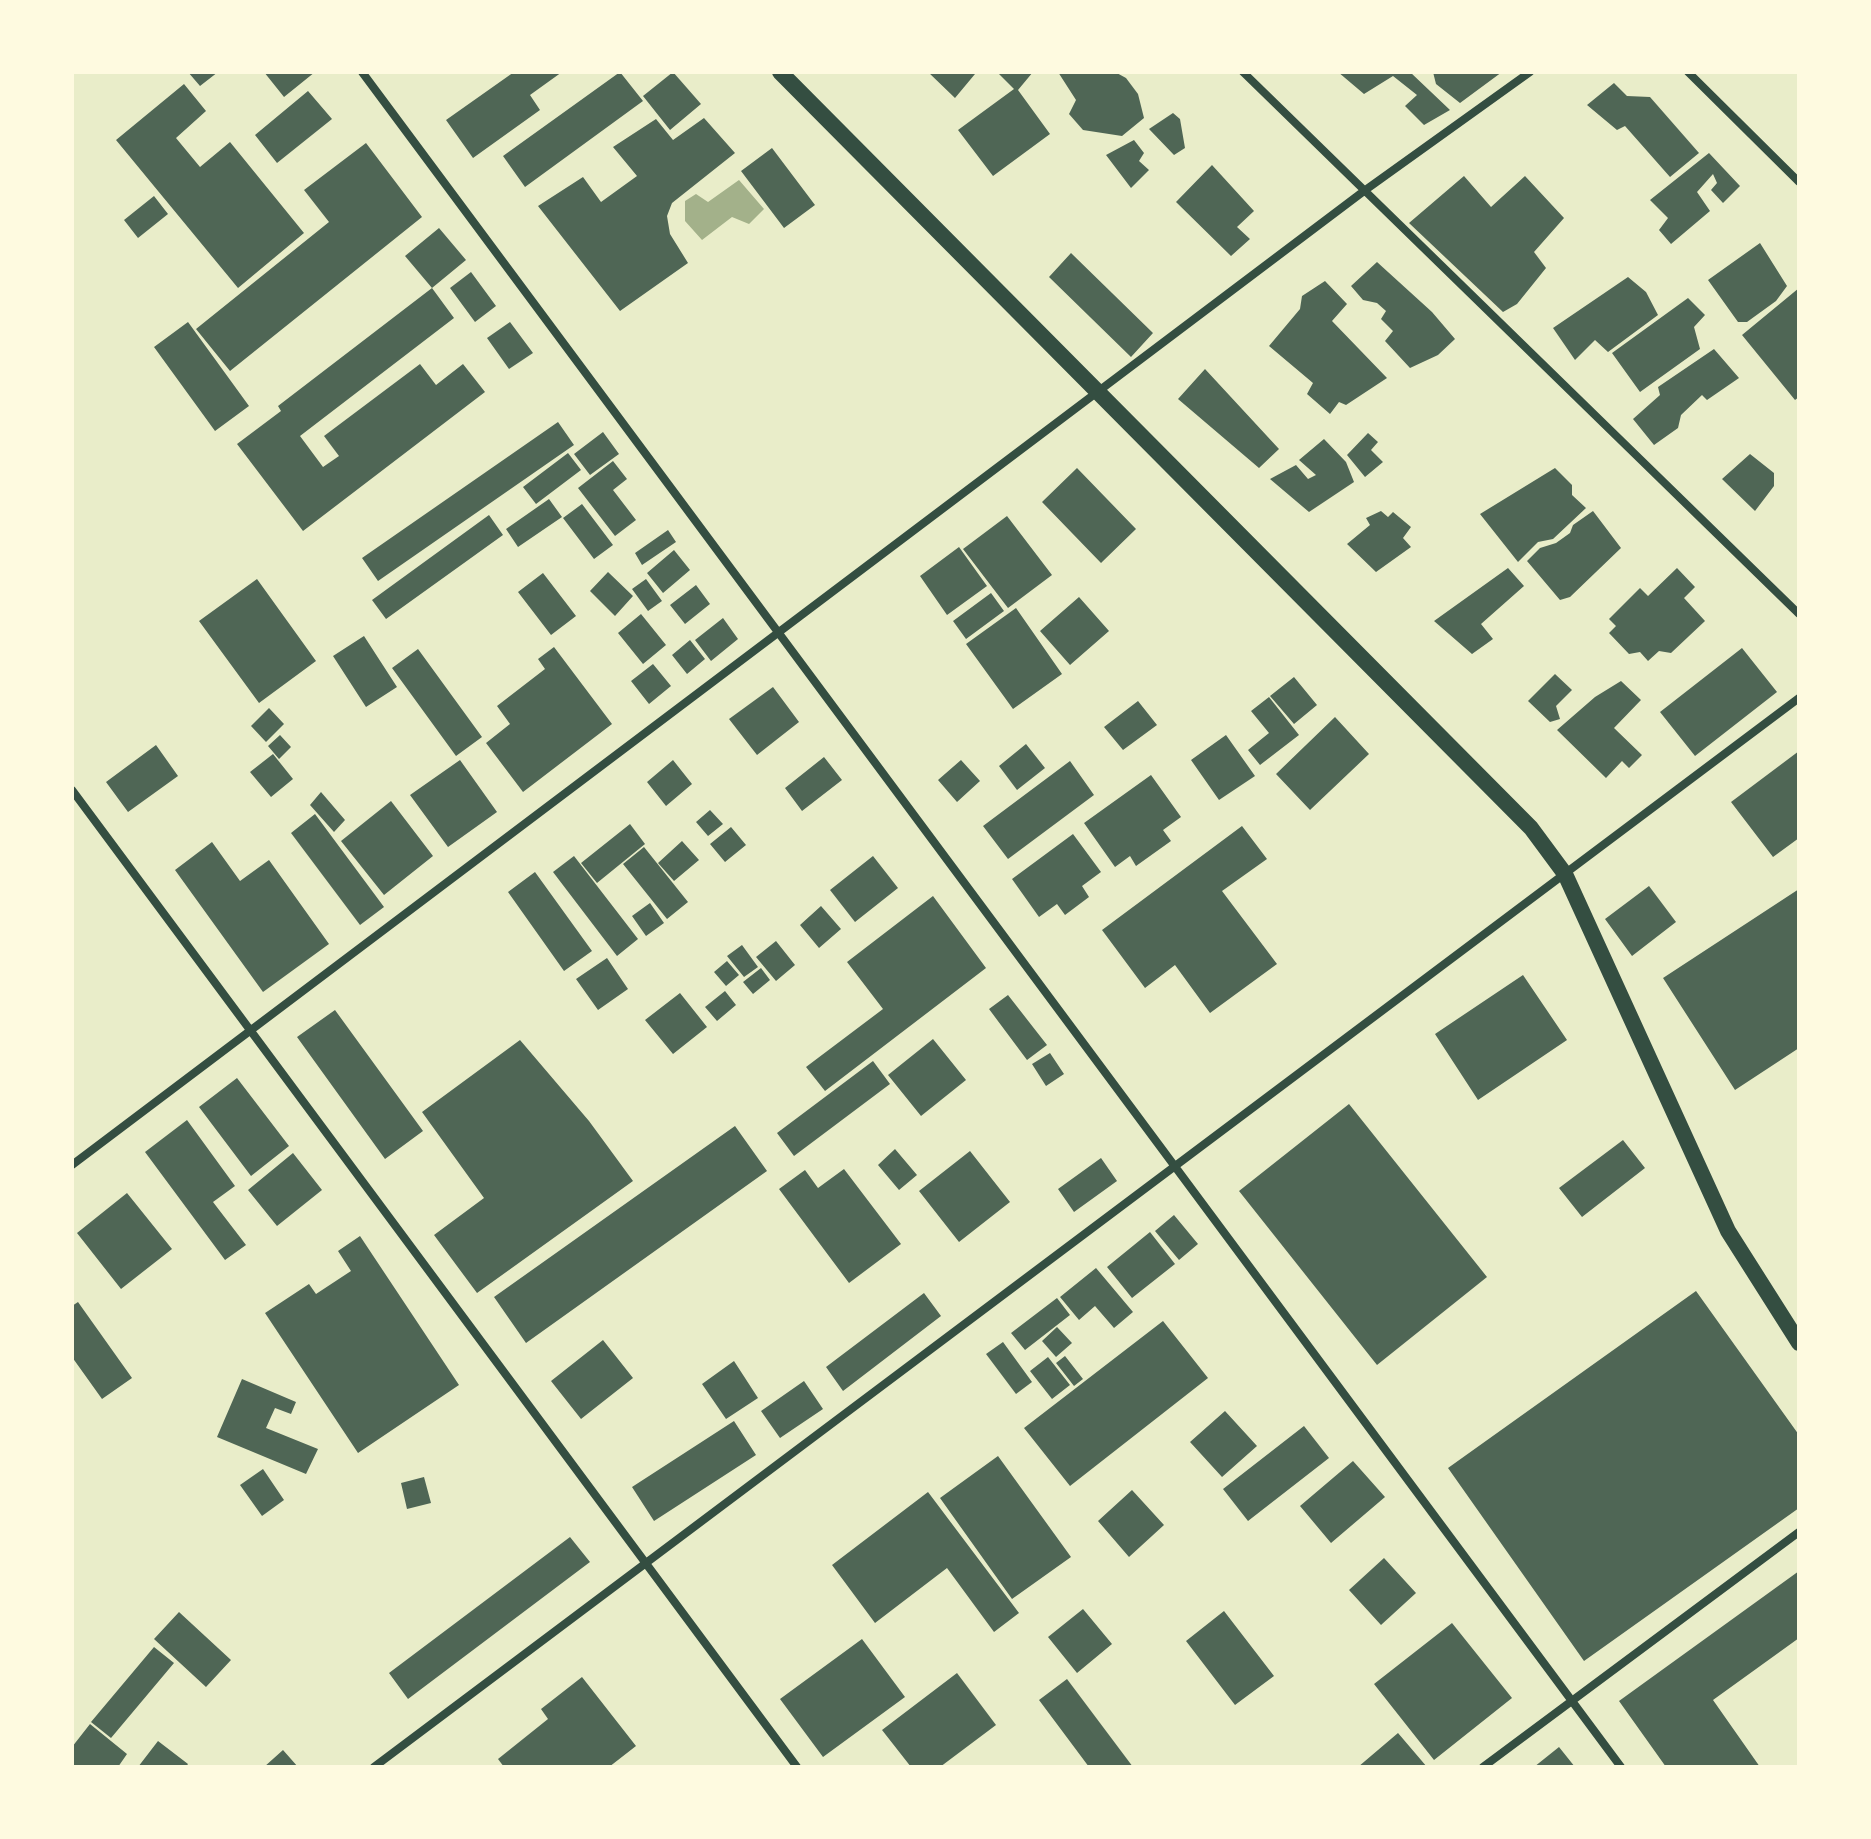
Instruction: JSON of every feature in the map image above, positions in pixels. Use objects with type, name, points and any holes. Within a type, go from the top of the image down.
[{"type":"main road","points":[[780,72],[1531,828],[1565,874],[1728,1231],[1799,1343]]},
{"type":"street","points":[[362,72],[1621,1767]]},
{"type":"street","points":[[1243,72],[1799,614]]},
{"type":"street","points":[[72,1165],[1364,191],[1530,72]]},
{"type":"street","points":[[1688,72],[1799,182]]},
{"type":"street","points":[[374,1767],[1799,698]]},
{"type":"street","points":[[72,790],[797,1767]]},
{"type":"street","points":[[1483,1767],[1799,1532]]},
{"type":"shaded area","points":[[739,180],[764,209],[749,224],[732,217],[702,240],[685,221],[685,201],[696,194],[708,202]]},
{"type":"building","points":[[188,72],[218,72],[200,86]]},
{"type":"building","points":[[264,72],[315,72],[284,97]]},
{"type":"building","points":[[514,72],[562,72],[530,95],[540,110],[473,158],[446,120]]},
{"type":"building","points":[[620,72],[643,101],[525,187],[503,156]]},
{"type":"building","points":[[673,72],[701,104],[670,130],[643,96]]},
{"type":"building","points":[[928,72],[975,72],[975,74],[955,98]]},
{"type":"building","points":[[997,72],[1033,72],[1018,90],[1050,134],[993,176],[958,130],[1014,89]]},
{"type":"building","points":[[1058,72],[1115,72],[1126,78],[1138,94],[1144,118],[1122,136],[1083,130],[1069,114],[1076,100]]},
{"type":"building","points":[[1338,72],[1410,72],[1450,110],[1424,125],[1405,106],[1417,95],[1393,76],[1364,94]]},
{"type":"building","points":[[1433,72],[1502,72],[1460,103],[1436,84]]},
{"type":"building","points":[[1614,83],[1627,96],[1650,97],[1699,153],[1670,177],[1625,126],[1617,130],[1587,105]]},
{"type":"building","points":[[184,84],[206,111],[176,138],[200,167],[230,142],[304,233],[238,288],[116,140]]},
{"type":"building","points":[[308,91],[332,119],[277,163],[255,135]]},
{"type":"building","points":[[1173,113],[1180,119],[1185,148],[1174,155],[1149,129]]},
{"type":"building","points":[[704,118],[735,153],[672,203],[667,216],[670,234],[688,263],[620,311],[538,206],[583,177],[601,202],[637,176],[613,147],[656,119],[673,140]]},
{"type":"building","points":[[1134,140],[1144,153],[1139,161],[1149,170],[1131,188],[1106,155]]},
{"type":"building","points":[[366,143],[422,217],[230,371],[196,329],[329,222],[304,190]]},
{"type":"building","points":[[772,148],[815,205],[784,228],[741,171]]},
{"type":"building","points":[[1709,153],[1740,186],[1723,203],[1711,190],[1717,183],[1713,174],[1697,192],[1710,211],[1671,244],[1659,230],[1668,218],[1650,200]]},
{"type":"building","points":[[1212,165],[1254,211],[1237,227],[1250,239],[1231,256],[1176,202]]},
{"type":"building","points":[[1464,176],[1491,207],[1525,176],[1564,218],[1534,252],[1546,268],[1517,304],[1503,312],[1409,223]]},
{"type":"building","points":[[154,196],[168,214],[138,238],[124,220]]},
{"type":"building","points":[[439,228],[466,260],[432,288],[405,256]]},
{"type":"building","points":[[1760,243],[1787,286],[1776,301],[1747,322],[1738,322],[1708,280]]},
{"type":"building","points":[[1071,253],[1153,333],[1131,357],[1049,277]]},
{"type":"building","points":[[1377,262],[1432,312],[1455,339],[1438,355],[1410,368],[1385,341],[1393,331],[1381,319],[1386,311],[1377,303],[1363,300],[1351,286]]},
{"type":"building","points":[[471,272],[496,306],[475,322],[450,288]]},
{"type":"building","points":[[1628,277],[1646,292],[1658,315],[1608,352],[1595,340],[1575,360],[1553,328]]},
{"type":"building","points":[[1325,281],[1347,304],[1332,321],[1387,378],[1346,405],[1339,402],[1330,414],[1307,394],[1313,383],[1269,346],[1300,309],[1302,296]]},
{"type":"building","points":[[432,288],[454,318],[300,436],[323,467],[339,456],[324,436],[420,364],[436,385],[463,364],[485,392],[303,531],[237,444],[281,411],[278,406]]},
{"type":"building","points":[[1799,288],[1799,397],[1795,400],[1742,335]]},
{"type":"building","points":[[1688,298],[1705,315],[1694,327],[1700,349],[1640,392],[1612,353]]},
{"type":"building","points":[[188,322],[249,406],[215,431],[154,347]]},
{"type":"building","points":[[510,322],[533,353],[509,369],[487,338]]},
{"type":"building","points":[[1714,349],[1739,378],[1707,400],[1702,395],[1681,415],[1678,428],[1654,445],[1633,419],[1660,395],[1658,387]]},
{"type":"building","points":[[1205,369],[1279,449],[1259,468],[1178,399]]},
{"type":"building","points":[[558,422],[574,445],[378,581],[362,558]]},
{"type":"building","points":[[603,432],[619,454],[590,475],[574,454]]},
{"type":"building","points":[[1368,433],[1378,442],[1371,450],[1383,462],[1365,477],[1347,455]]},
{"type":"building","points":[[1324,439],[1346,462],[1354,482],[1309,512],[1270,479],[1296,465],[1308,479],[1316,475],[1299,460]]},
{"type":"building","points":[[568,453],[581,470],[536,504],[523,487]]},
{"type":"building","points":[[1750,454],[1774,473],[1774,486],[1755,511],[1722,479]]},
{"type":"building","points":[[613,461],[627,479],[613,490],[636,520],[615,536],[578,488]]},
{"type":"building","points":[[1077,468],[1136,529],[1101,563],[1042,502]]},
{"type":"building","points":[[1555,468],[1572,485],[1572,495],[1586,508],[1553,539],[1538,542],[1518,562],[1480,514]]},
{"type":"building","points":[[549,499],[562,517],[518,547],[506,529]]},
{"type":"building","points":[[582,504],[613,545],[594,559],[563,518]]},
{"type":"building","points":[[1381,511],[1388,517],[1393,512],[1411,527],[1403,538],[1411,547],[1376,572],[1347,544],[1370,525],[1366,518]]},
{"type":"building","points":[[1593,511],[1621,548],[1570,597],[1560,600],[1527,561],[1540,548],[1556,543],[1570,533],[1573,525]]},
{"type":"building","points":[[489,515],[503,535],[386,619],[372,600]]},
{"type":"building","points":[[1007,516],[1052,575],[1008,608],[963,549]]},
{"type":"building","points":[[668,530],[676,542],[642,565],[635,553]]},
{"type":"building","points":[[959,547],[987,586],[947,615],[920,576]]},
{"type":"building","points":[[674,550],[690,570],[663,593],[647,573]]},
{"type":"building","points":[[1508,568],[1524,586],[1481,624],[1493,639],[1472,654],[1434,621]]},
{"type":"building","points":[[1677,568],[1695,587],[1684,598],[1705,621],[1671,653],[1659,651],[1648,661],[1640,652],[1629,654],[1609,633],[1616,626],[1609,619],[1640,588],[1648,596]]},
{"type":"building","points":[[608,572],[633,596],[615,616],[590,591]]},
{"type":"building","points":[[543,573],[576,616],[551,635],[518,592]]},
{"type":"building","points":[[257,579],[316,661],[259,703],[199,621]]},
{"type":"building","points":[[646,579],[662,601],[648,611],[632,589]]},
{"type":"building","points":[[696,585],[710,604],[685,624],[670,605]]},
{"type":"building","points":[[991,593],[1004,611],[966,639],[953,621]]},
{"type":"building","points":[[1079,597],[1109,631],[1070,665],[1040,631]]},
{"type":"building","points":[[1016,608],[1062,674],[1013,709],[966,644]]},
{"type":"building","points":[[641,614],[666,645],[643,664],[618,633]]},
{"type":"building","points":[[723,618],[738,639],[711,661],[695,640]]},
{"type":"building","points":[[364,636],[397,687],[366,707],[333,656]]},
{"type":"building","points":[[690,640],[705,659],[687,674],[672,655]]},
{"type":"building","points":[[554,647],[612,724],[523,792],[486,743],[510,724],[497,706],[545,669],[538,659]]},
{"type":"building","points":[[1742,648],[1777,692],[1695,756],[1660,712]]},
{"type":"building","points":[[418,649],[482,737],[456,756],[392,668]]},
{"type":"building","points":[[653,664],[671,686],[649,704],[631,681]]},
{"type":"building","points":[[1555,674],[1572,690],[1556,706],[1560,719],[1550,722],[1528,701]]},
{"type":"building","points":[[1294,677],[1317,705],[1294,724],[1270,696]]},
{"type":"building","points":[[1621,681],[1641,700],[1614,728],[1642,755],[1629,768],[1622,761],[1606,778],[1557,730],[1595,697]]},
{"type":"building","points":[[773,687],[799,722],[757,755],[729,719]]},
{"type":"building","points":[[1269,697],[1299,735],[1260,765],[1248,750],[1269,733],[1251,711]]},
{"type":"building","points":[[1138,701],[1157,725],[1123,750],[1104,727]]},
{"type":"building","points":[[269,708],[284,724],[266,742],[251,726]]},
{"type":"building","points":[[1335,717],[1369,754],[1310,810],[1276,774]]},
{"type":"building","points":[[280,735],[291,747],[279,759],[268,746]]},
{"type":"building","points":[[1226,735],[1255,776],[1219,800],[1191,760]]},
{"type":"building","points":[[1026,744],[1045,768],[1017,790],[999,766]]},
{"type":"building","points":[[156,745],[178,776],[128,812],[106,782]]},
{"type":"building","points":[[1799,751],[1799,838],[1773,857],[1731,802]]},
{"type":"building","points":[[273,754],[293,779],[271,797],[250,772]]},
{"type":"building","points":[[824,757],[842,780],[802,811],[785,788]]},
{"type":"building","points":[[460,760],[497,812],[448,847],[410,795]]},
{"type":"building","points":[[673,760],[692,784],[666,806],[647,782]]},
{"type":"building","points":[[961,760],[980,781],[957,802],[938,780]]},
{"type":"building","points":[[1070,761],[1094,795],[1008,859],[983,826]]},
{"type":"building","points":[[1151,775],[1181,817],[1163,830],[1171,841],[1136,866],[1130,856],[1115,867],[1084,823]]},
{"type":"building","points":[[321,792],[345,820],[334,832],[310,805]]},
{"type":"building","points":[[391,801],[433,856],[384,895],[341,841]]},
{"type":"building","points":[[710,810],[723,824],[708,836],[696,822]]},
{"type":"building","points":[[315,814],[384,907],[360,925],[291,833]]},
{"type":"building","points":[[630,824],[645,844],[597,883],[581,863]]},
{"type":"building","points":[[1242,826],[1267,859],[1222,891],[1277,964],[1210,1013],[1175,965],[1145,988],[1102,930]]},
{"type":"building","points":[[731,827],[746,845],[725,862],[710,844]]},
{"type":"building","points":[[1073,834],[1101,872],[1082,886],[1089,897],[1065,915],[1057,904],[1039,917],[1012,879]]},
{"type":"building","points":[[682,841],[699,860],[674,881],[658,863]]},
{"type":"building","points":[[212,842],[240,881],[269,860],[329,944],[263,992],[175,870]]},
{"type":"building","points":[[644,847],[688,902],[667,919],[623,864]]},
{"type":"building","points":[[574,856],[638,939],[617,956],[553,872]]},
{"type":"building","points":[[873,856],[898,888],[855,922],[830,890]]},
{"type":"building","points":[[535,872],[592,951],[564,971],[508,892]]},
{"type":"building","points":[[1649,886],[1676,922],[1632,956],[1605,919]]},
{"type":"building","points":[[1799,889],[1799,1048],[1735,1090],[1663,978]]},
{"type":"building","points":[[933,896],[986,968],[825,1091],[806,1067],[883,1009],[847,962]]},
{"type":"building","points":[[650,903],[664,923],[646,936],[632,916]]},
{"type":"building","points":[[821,906],[841,929],[819,948],[800,925]]},
{"type":"building","points":[[776,941],[795,965],[776,981],[756,957]]},
{"type":"building","points":[[742,945],[758,967],[744,977],[727,956]]},
{"type":"building","points":[[607,958],[628,989],[598,1010],[576,979]]},
{"type":"building","points":[[727,961],[739,975],[726,986],[714,972]]},
{"type":"building","points":[[761,968],[770,980],[753,994],[743,982]]},
{"type":"building","points":[[1523,975],[1567,1040],[1478,1100],[1435,1034]]},
{"type":"building","points":[[725,991],[736,1005],[717,1021],[705,1007]]},
{"type":"building","points":[[680,993],[707,1027],[673,1054],[645,1020]]},
{"type":"building","points":[[1008,995],[1047,1045],[1027,1060],[989,1009]]},
{"type":"building","points":[[335,1010],[423,1131],[385,1159],[297,1037]]},
{"type":"building","points":[[933,1039],[966,1080],[921,1116],[888,1075]]},
{"type":"building","points":[[520,1040],[589,1121],[633,1181],[477,1293],[434,1235],[484,1198],[422,1112]]},
{"type":"building","points":[[1050,1053],[1064,1074],[1046,1086],[1032,1064]]},
{"type":"building","points":[[873,1061],[890,1084],[794,1156],[777,1133]]},
{"type":"building","points":[[237,1078],[289,1146],[251,1176],[199,1107]]},
{"type":"building","points":[[1349,1104],[1487,1277],[1377,1365],[1239,1191]]},
{"type":"building","points":[[187,1120],[235,1186],[213,1202],[246,1245],[225,1260],[145,1152]]},
{"type":"building","points":[[735,1126],[767,1171],[526,1343],[494,1297]]},
{"type":"building","points":[[1623,1140],[1645,1168],[1582,1217],[1559,1188]]},
{"type":"building","points":[[895,1149],[917,1175],[899,1190],[878,1165]]},
{"type":"building","points":[[970,1151],[1010,1202],[959,1242],[919,1191]]},
{"type":"building","points":[[293,1153],[322,1190],[277,1226],[248,1190]]},
{"type":"building","points":[[1101,1158],[1117,1181],[1074,1212],[1058,1189]]},
{"type":"building","points":[[844,1169],[901,1244],[849,1283],[779,1189],[805,1170],[818,1188]]},
{"type":"building","points":[[127,1193],[172,1249],[121,1289],[77,1233]]},
{"type":"building","points":[[1174,1215],[1198,1244],[1179,1260],[1155,1231]]},
{"type":"building","points":[[1150,1232],[1175,1264],[1132,1298],[1107,1267]]},
{"type":"building","points":[[360,1236],[459,1385],[358,1453],[265,1313],[309,1284],[316,1294],[351,1271],[338,1251]]},
{"type":"building","points":[[1096,1268],[1133,1312],[1114,1328],[1095,1306],[1079,1320],[1060,1297]]},
{"type":"building","points":[[1696,1291],[1799,1435],[1799,1508],[1584,1661],[1448,1468]]},
{"type":"building","points":[[924,1293],[941,1316],[843,1391],[826,1367]]},
{"type":"building","points":[[1057,1298],[1070,1315],[1025,1350],[1011,1333]]},
{"type":"building","points":[[78,1302],[132,1378],[102,1399],[72,1357],[72,1306]]},
{"type":"building","points":[[1163,1321],[1208,1378],[1070,1486],[1024,1428]]},
{"type":"building","points":[[1057,1327],[1072,1343],[1056,1357],[1042,1341]]},
{"type":"building","points":[[603,1340],[633,1378],[581,1419],[551,1381]]},
{"type":"building","points":[[1003,1342],[1032,1382],[1016,1394],[986,1354]]},
{"type":"building","points":[[1065,1356],[1083,1379],[1074,1386],[1056,1363]]},
{"type":"building","points":[[1048,1357],[1070,1385],[1052,1399],[1030,1371]]},
{"type":"building","points":[[734,1361],[758,1398],[726,1419],[702,1384]]},
{"type":"building","points":[[242,1379],[296,1402],[291,1414],[275,1408],[266,1428],[318,1449],[306,1474],[217,1437]]},
{"type":"building","points":[[804,1381],[823,1409],[780,1438],[761,1411]]},
{"type":"building","points":[[1225,1411],[1257,1446],[1222,1477],[1190,1442]]},
{"type":"building","points":[[734,1421],[756,1455],[654,1521],[632,1487]]},
{"type":"building","points":[[1304,1426],[1329,1458],[1248,1521],[1223,1489]]},
{"type":"building","points":[[998,1456],[1071,1557],[1012,1599],[940,1498]]},
{"type":"building","points":[[1353,1461],[1385,1497],[1331,1543],[1300,1506]]},
{"type":"building","points":[[263,1469],[284,1500],[262,1516],[240,1485]]},
{"type":"building","points":[[424,1477],[431,1503],[407,1509],[401,1483]]},
{"type":"building","points":[[1132,1490],[1164,1525],[1129,1557],[1098,1521]]},
{"type":"building","points":[[928,1492],[1019,1613],[994,1632],[947,1568],[875,1623],[832,1565]]},
{"type":"building","points":[[570,1537],[590,1562],[408,1699],[389,1673]]},
{"type":"building","points":[[1384,1558],[1416,1593],[1381,1625],[1349,1590]]},
{"type":"building","points":[[1799,1571],[1799,1638],[1713,1700],[1760,1767],[1666,1767],[1619,1701]]},
{"type":"building","points":[[1083,1609],[1112,1644],[1077,1673],[1048,1637]]},
{"type":"building","points":[[1224,1611],[1274,1676],[1235,1705],[1186,1641]]},
{"type":"building","points":[[179,1612],[231,1660],[206,1687],[154,1639]]},
{"type":"building","points":[[1452,1623],[1512,1698],[1434,1760],[1374,1684]]},
{"type":"building","points":[[862,1639],[905,1697],[823,1757],[780,1699]]},
{"type":"building","points":[[154,1647],[174,1663],[111,1738],[91,1722]]},
{"type":"building","points":[[957,1673],[996,1725],[940,1767],[911,1767],[882,1730]]},
{"type":"building","points":[[582,1677],[636,1746],[609,1767],[504,1767],[498,1759],[548,1719],[541,1709]]},
{"type":"building","points":[[1067,1679],[1133,1767],[1089,1767],[1039,1700]]},
{"type":"building","points":[[90,1724],[127,1754],[118,1767],[72,1767],[72,1747]]},
{"type":"building","points":[[1398,1733],[1427,1767],[1358,1767]]},
{"type":"building","points":[[158,1741],[188,1764],[186,1767],[138,1767]]},
{"type":"building","points":[[1559,1747],[1575,1767],[1534,1767]]},
{"type":"building","points":[[283,1750],[298,1767],[264,1767]]}]
